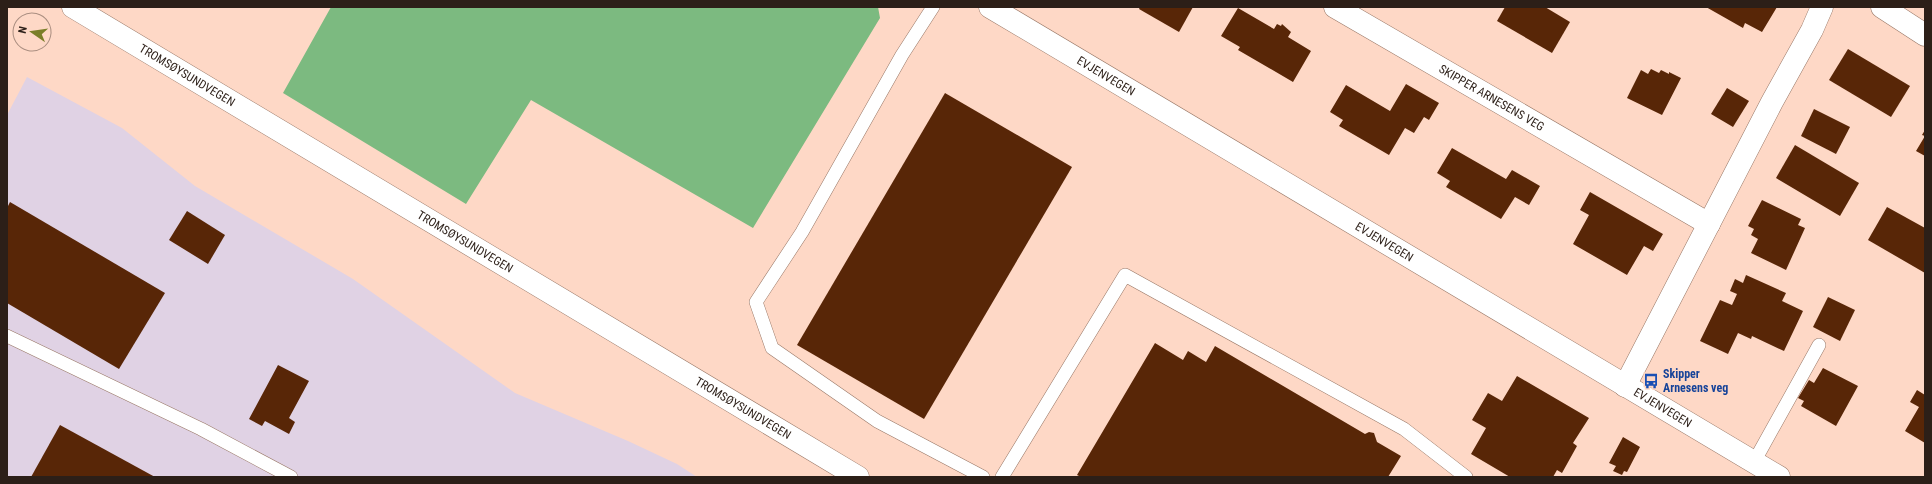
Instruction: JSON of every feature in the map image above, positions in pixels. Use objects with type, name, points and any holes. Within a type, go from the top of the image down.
[{"type":"main road","name":"TROMSØYSUNDVEGEN","points":[[72,7],[858,477]]},
{"type":"main road","name":"EVJENVEGEN","points":[[990,7],[1779,477]]},
{"type":"main road","name":"SKIPPER ARNESENS VEG","points":[[1335,7],[1709,224]]},
{"type":"main road","points":[[1625,386],[1772,102],[1812,30],[1822,7]]},
{"type":"main road","points":[[1882,7],[1925,35]]},
{"type":"lane","points":[[933,7],[902,55],[802,232],[756,302],[772,348],[877,421],[983,477]]},
{"type":"lane","points":[[1002,477],[1125,275],[1404,429],[1466,477]]},
{"type":"lane","points":[[7,336],[201,429],[291,477]]},
{"type":"lane","points":[[1754,462],[1819,345]]},
{"type":"shaded area","points":[[27,77],[122,128],[195,186],[353,279],[515,393],[628,441],[677,464],[697,477],[7,477],[7,115]]},
{"type":"green space","points":[[331,7],[878,7],[880,18],[753,228],[531,100],[466,204],[283,93]]},
{"type":"building","points":[[1140,7],[1193,7],[1179,32],[1139,9]]},
{"type":"building","points":[[1505,7],[1545,7],[1570,22],[1552,53],[1497,21]]},
{"type":"building","points":[[1706,7],[1777,7],[1762,32],[1745,23],[1743,28]]},
{"type":"building","points":[[1238,8],[1274,29],[1277,24],[1281,26],[1282,24],[1291,32],[1288,37],[1311,51],[1293,82],[1238,50],[1240,47],[1221,36]]},
{"type":"building","points":[[1848,49],[1910,86],[1891,117],[1829,80]]},
{"type":"building","points":[[1651,69],[1659,73],[1661,70],[1669,74],[1669,72],[1681,78],[1662,115],[1627,98],[1641,70],[1648,74]]},
{"type":"building","points":[[1406,84],[1439,103],[1429,120],[1424,117],[1414,133],[1405,128],[1389,155],[1339,126],[1343,120],[1330,112],[1346,85],[1390,111]]},
{"type":"building","points":[[1727,88],[1749,101],[1733,127],[1711,114]]},
{"type":"building","points":[[945,93],[1072,167],[924,419],[797,345]]},
{"type":"building","points":[[1814,109],[1850,127],[1836,154],[1801,136]]},
{"type":"building","points":[[1925,136],[1925,156],[1916,151]]},
{"type":"building","points":[[1795,145],[1859,183],[1840,216],[1776,178]]},
{"type":"building","points":[[1452,148],[1506,179],[1512,170],[1540,186],[1529,205],[1515,197],[1501,219],[1446,187],[1450,181],[1437,173]]},
{"type":"building","points":[[1590,192],[1663,234],[1653,251],[1644,246],[1627,275],[1573,244],[1589,215],[1580,210]]},
{"type":"building","points":[[1762,200],[1801,219],[1798,225],[1805,228],[1786,270],[1751,253],[1758,239],[1751,235],[1754,229],[1748,226]]},
{"type":"building","points":[[10,202],[165,293],[119,369],[7,303],[7,208]]},
{"type":"building","points":[[1887,207],[1925,228],[1925,273],[1868,240]]},
{"type":"building","points":[[187,211],[225,235],[208,264],[169,240]]},
{"type":"building","points":[[1746,275],[1786,293],[1782,301],[1803,311],[1784,351],[1752,336],[1751,339],[1738,333],[1728,354],[1700,341],[1720,300],[1732,305],[1737,294],[1730,291],[1735,279],[1743,283]]},
{"type":"building","points":[[1828,297],[1855,310],[1840,341],[1813,327]]},
{"type":"building","points":[[1155,343],[1183,360],[1188,351],[1206,362],[1215,346],[1365,434],[1369,432],[1374,433],[1377,442],[1401,456],[1388,477],[1081,477],[1077,475]]},
{"type":"building","points":[[278,365],[309,381],[289,418],[295,422],[289,434],[265,421],[262,426],[249,419]]},
{"type":"building","points":[[1823,368],[1858,386],[1836,426],[1801,406],[1804,401],[1798,398],[1809,380],[1814,383]]},
{"type":"building","points":[[1517,376],[1589,418],[1573,443],[1577,446],[1562,473],[1557,470],[1553,477],[1510,477],[1471,454],[1486,428],[1472,420],[1488,393],[1502,401]]},
{"type":"building","points":[[1917,390],[1925,395],[1925,443],[1905,431],[1919,407],[1910,402]]},
{"type":"building","points":[[60,425],[155,477],[31,477]]},
{"type":"building","points":[[1623,437],[1640,447],[1627,472],[1624,471],[1622,475],[1613,471],[1616,466],[1609,463]]},
{"type":"place","name":"Skipper Arnesens veg","points":[[1651,381]]}]
